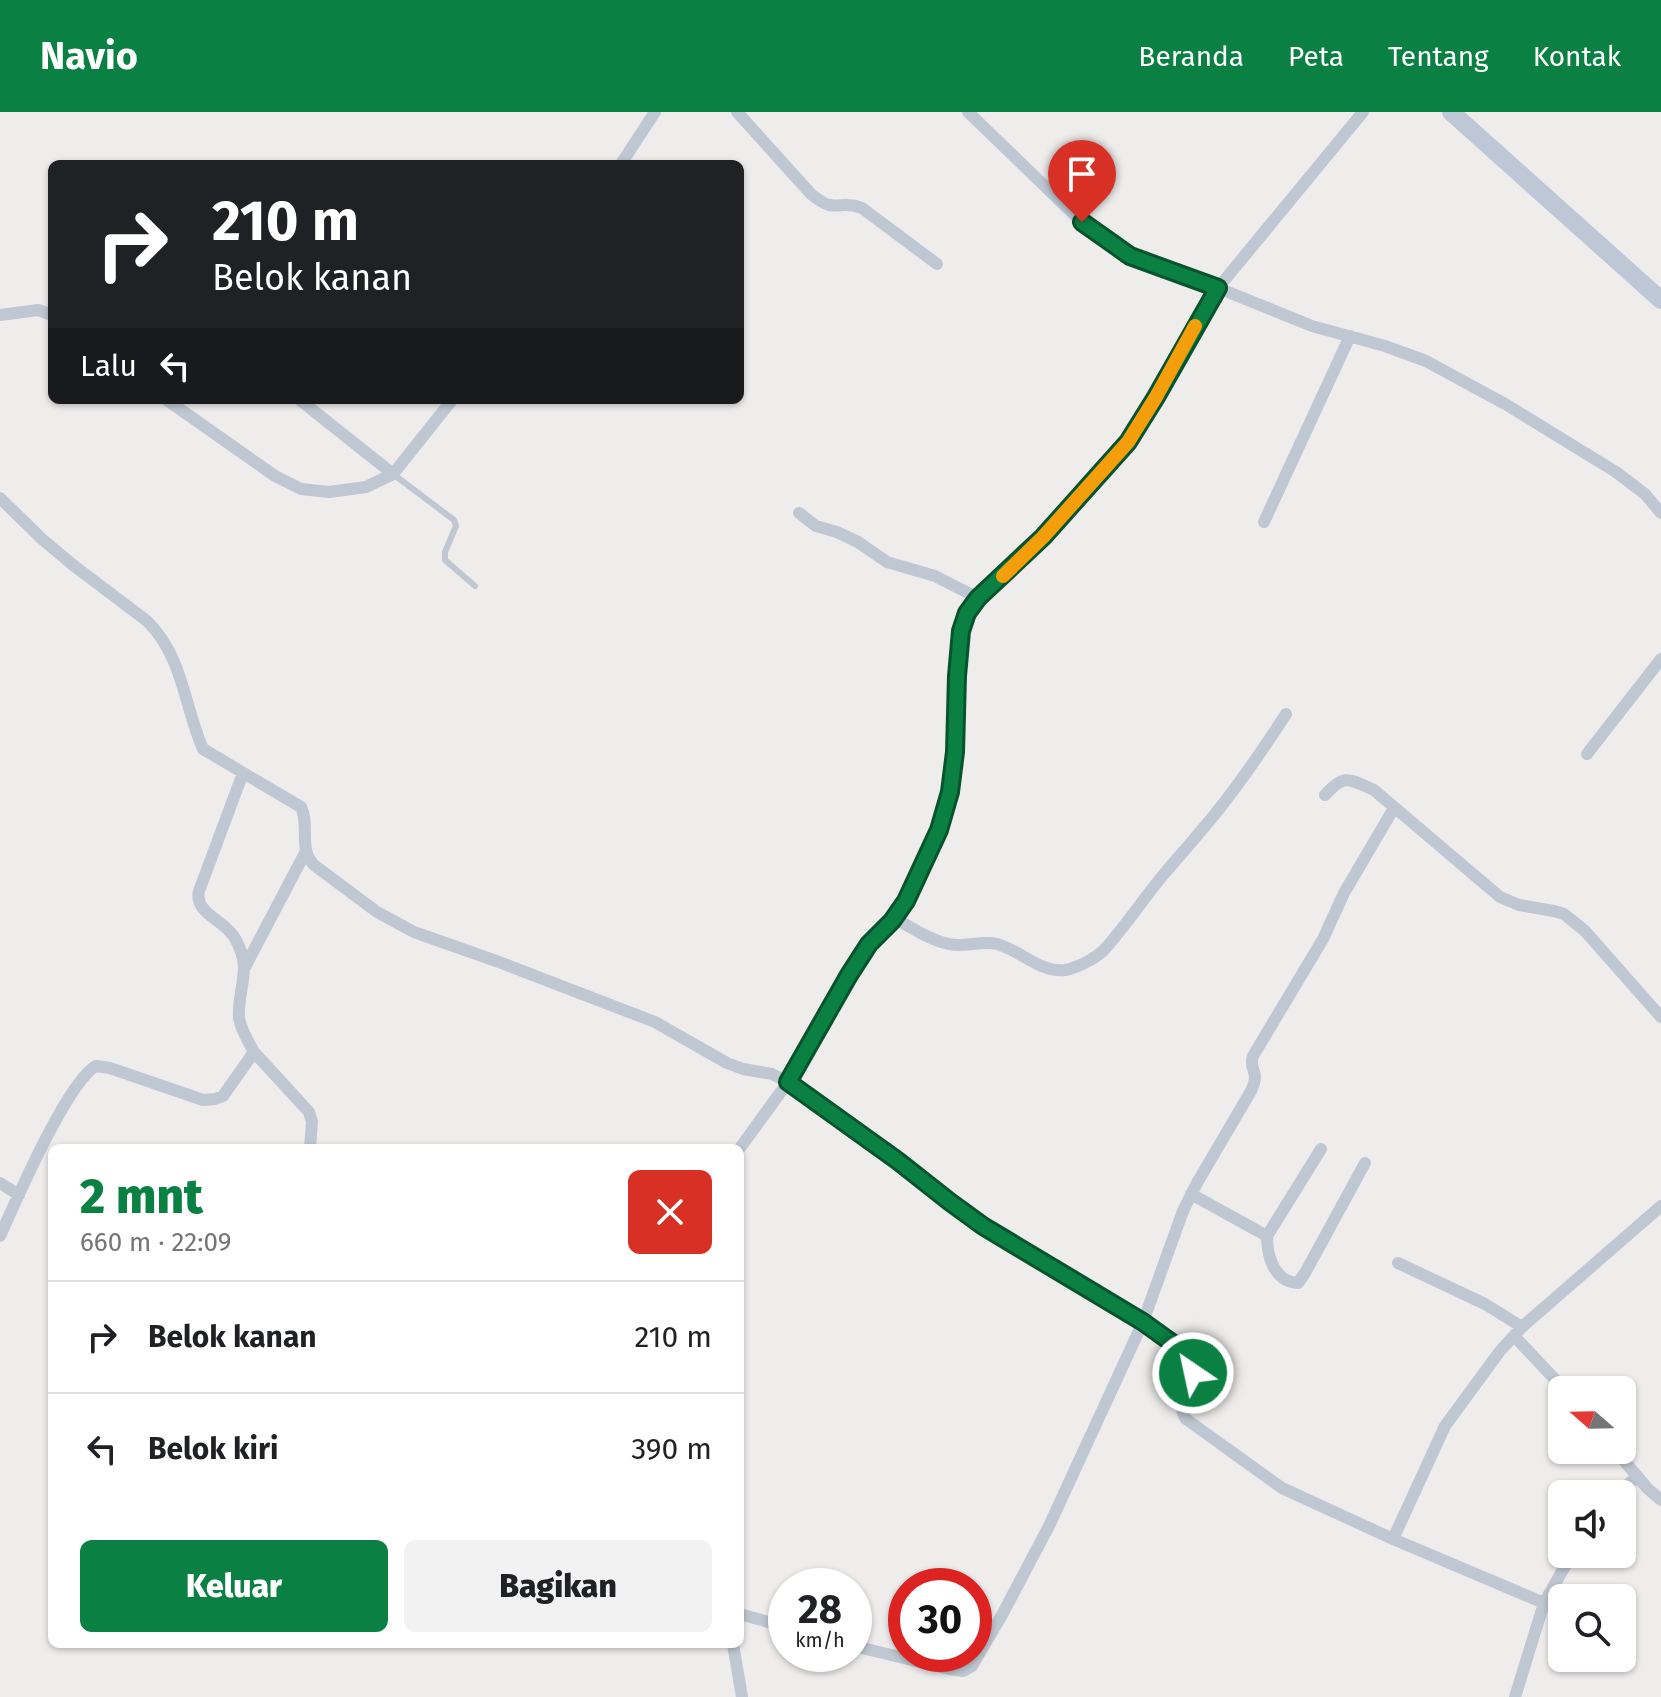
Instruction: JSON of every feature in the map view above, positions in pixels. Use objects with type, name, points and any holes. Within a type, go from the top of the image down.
[{"type":"main road","points":[[1451,112],[1661,300]]},
{"type":"street","points":[[624,160],[655,112]]},
{"type":"street","points":[[737,112],[811,194],[831,205],[853,204],[862,208],[937,264]]},
{"type":"street","points":[[968,112],[1082,222],[1130,256],[1312,326],[1426,361],[1495,398],[1616,472],[1645,494],[1661,513]]},
{"type":"street","points":[[743,1144],[788,1082],[869,944],[906,901],[945,814],[955,752],[961,631],[967,613],[978,598],[1043,537],[1128,442],[1218,288],[1363,112]]},
{"type":"street","points":[[0,315],[38,310],[48,314]]},
{"type":"street","points":[[1264,522],[1350,336]]},
{"type":"street","points":[[173,404],[275,476],[301,489],[329,492],[366,487],[393,474],[449,404]]},
{"type":"street","points":[[305,404],[393,474]]},
{"type":"street","points":[[0,498],[63,557],[158,632],[183,685],[203,749],[301,807],[310,861],[377,912],[414,932],[655,1022],[727,1063],[772,1074],[788,1082],[983,1226],[1143,1322],[1182,1350],[1194,1366],[1182,1399],[1181,1407],[1186,1419],[1282,1488],[1544,1603]]},
{"type":"street","points":[[799,513],[816,526],[858,542],[887,562],[935,576],[978,598]]},
{"type":"street","points":[[1587,754],[1661,659]]},
{"type":"street","points":[[894,918],[950,945],[1000,945],[1055,969],[1066,970],[1083,964],[1101,952],[1214,815],[1286,714]]},
{"type":"street","points":[[243,773],[197,900],[232,933],[245,967]]},
{"type":"street","points":[[1325,795],[1338,782],[1347,780],[1374,790],[1500,897],[1519,905],[1564,914],[1585,931],[1661,1017]]},
{"type":"street","points":[[872,1650],[949,1669],[963,1671],[972,1666],[1049,1526],[1143,1322],[1191,1194],[1255,1082],[1256,1073],[1251,1062],[1253,1056],[1323,939],[1344,893],[1394,808]]},
{"type":"street","points":[[306,851],[245,967],[239,1008],[240,1022],[254,1052],[309,1112],[312,1122],[310,1144]]},
{"type":"street","points":[[0,1236],[66,1103],[91,1069],[103,1066],[203,1100],[215,1099],[223,1096],[254,1052]]},
{"type":"street","points":[[1321,1149],[1267,1236],[1267,1248],[1275,1270],[1291,1282],[1298,1283],[1305,1273],[1365,1163]]},
{"type":"street","points":[[0,1183],[19,1195]]},
{"type":"street","points":[[1191,1194],[1267,1236]]},
{"type":"street","points":[[1393,1539],[1445,1426],[1518,1332],[1661,1206]]},
{"type":"street","points":[[1398,1263],[1485,1304],[1518,1332],[1554,1376]]},
{"type":"street","points":[[1626,1464],[1661,1500]]},
{"type":"street","points":[[1633,1480],[1637,1477]]},
{"type":"street","points":[[1515,1697],[1544,1603],[1564,1568]]},
{"type":"street","points":[[744,1615],[768,1622]]},
{"type":"street","points":[[734,1648],[742,1697]]},
{"type":"lane","points":[[393,474],[454,520],[456,526],[445,552],[445,560],[475,586]]},
{"type":"slow traffic","points":[[1003,576],[1043,537],[1128,442],[1195,326]]},
{"type":"route","points":[[1082,222],[1130,256],[1218,288],[1128,442],[1043,537],[978,598],[967,613],[961,631],[950,792],[939,830],[906,901],[892,921],[869,944],[788,1082],[983,1226],[1143,1322],[1182,1350],[1192,1361],[1193,1373]]}]
